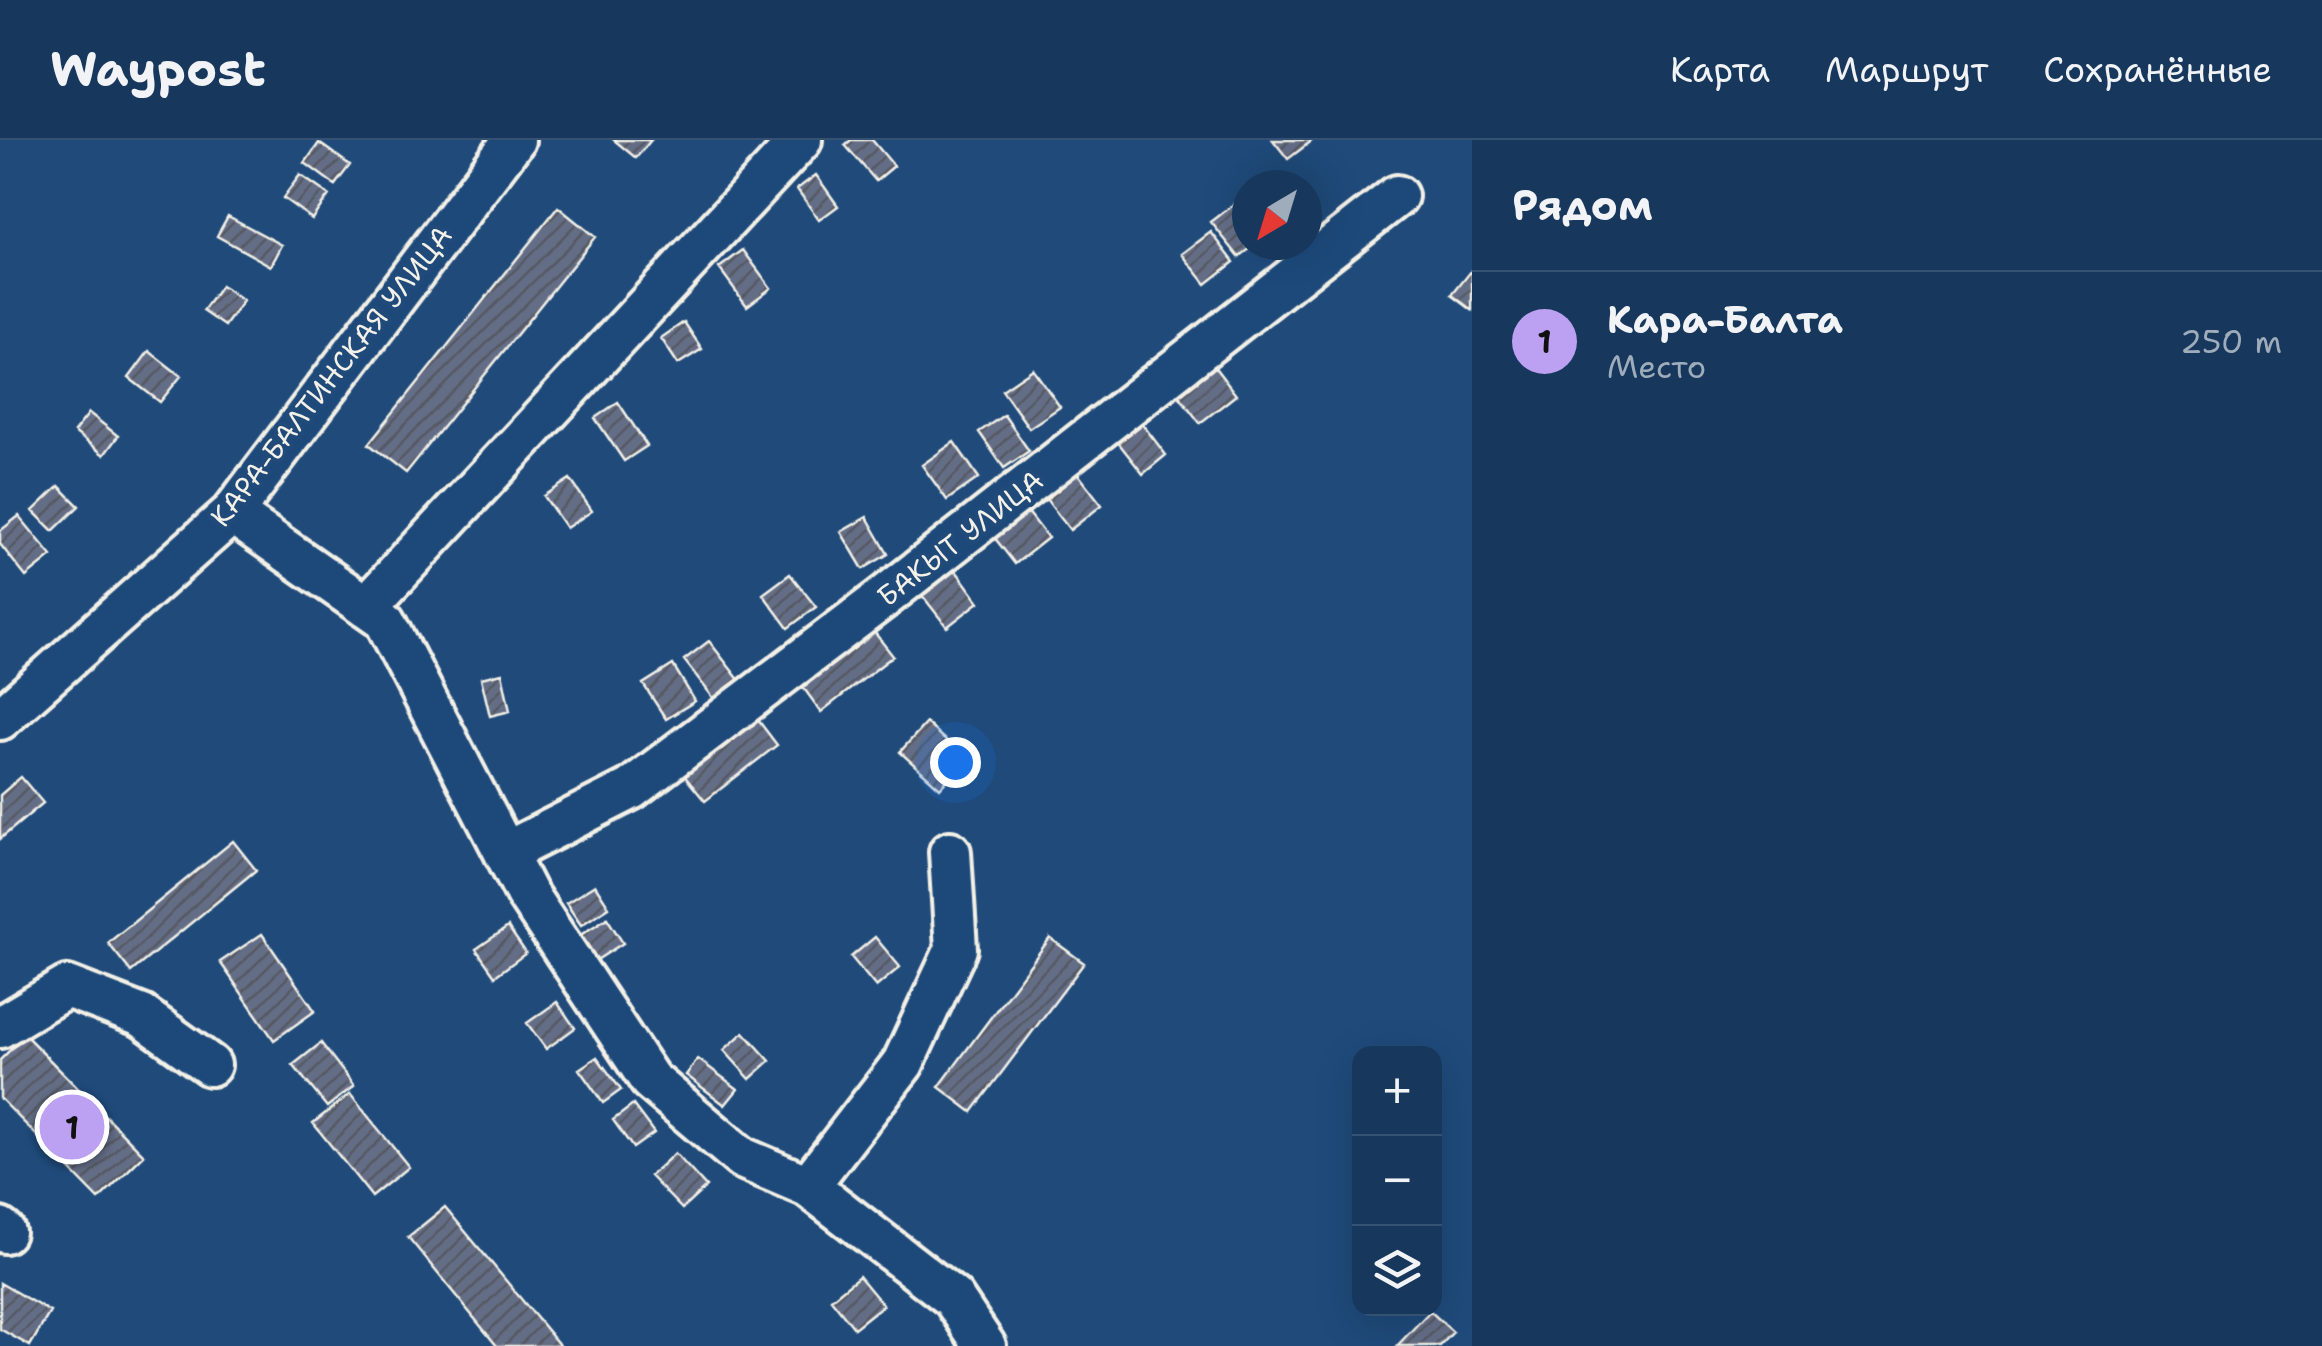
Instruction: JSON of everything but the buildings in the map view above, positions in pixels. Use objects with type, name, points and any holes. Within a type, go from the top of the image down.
[{"type":"street","name":"КАРА-БАЛТИНСКАЯ УЛИЦА","points":[[0,719],[232,512],[514,140]]},
{"type":"street","points":[[366,607],[800,140]]},
{"type":"street","name":"БАКЫТ УЛИЦА","points":[[505,853],[631,788],[883,598],[1397,196]]},
{"type":"street","points":[[232,512],[384,620],[526,894],[650,1080],[742,1158],[808,1186],[953,1298],[985,1346]]},
{"type":"street","points":[[808,1186],[902,1063],[956,950],[950,852]]},
{"type":"street","points":[[0,1026],[67,987],[142,1016],[210,1065]]},
{"type":"place","name":"Кара-Балта","points":[[72,1127]]}]
